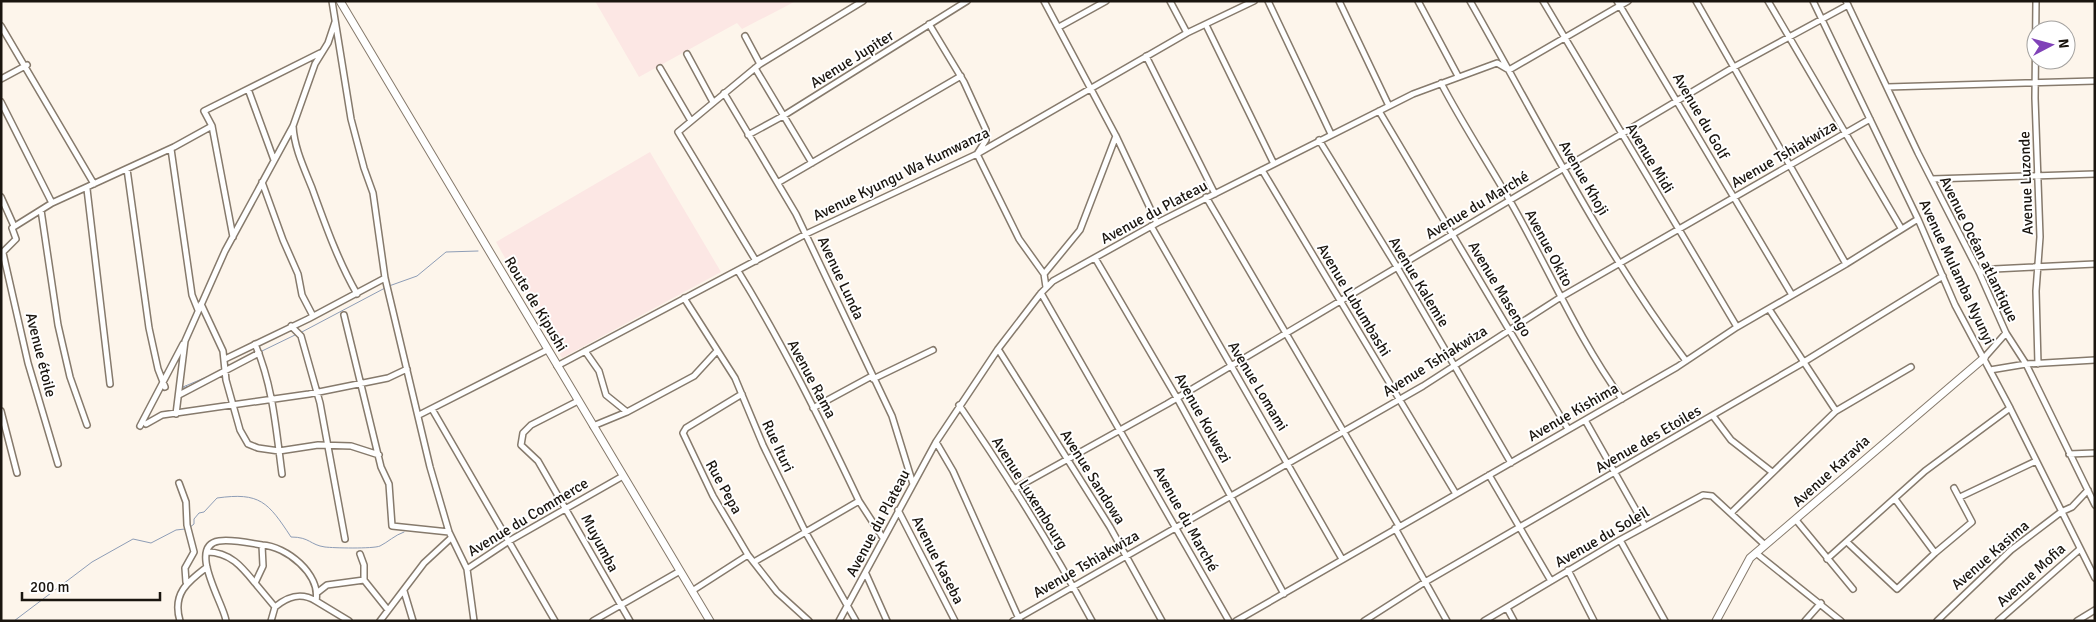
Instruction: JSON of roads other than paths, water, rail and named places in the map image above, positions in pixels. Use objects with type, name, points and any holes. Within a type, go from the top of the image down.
[{"type":"main road","name":"Route de Kipushi","points":[[340,1],[710,621]]},
{"type":"main road","name":"Avenue Karavia","points":[[1716,621],[1750,558],[1984,358]]},
{"type":"street","points":[[332,1],[351,119],[364,168],[373,193],[385,278],[419,415],[430,468],[450,535],[392,526],[389,484],[381,467],[344,315]]},
{"type":"street","points":[[756,261],[710,183],[678,135],[678,132],[760,64],[863,1]]},
{"type":"street","name":"Avenue Jupiter","points":[[748,135],[783,116],[967,1]]},
{"type":"street","name":"Avenue Lomami","points":[[1044,1],[1116,136],[1154,225],[1231,366],[1342,559]]},
{"type":"street","points":[[1059,27],[1106,1]]},
{"type":"street","points":[[1170,1],[1187,33]]},
{"type":"street","name":"Avenue Kyungu Wa Kumwanza","points":[[558,366],[806,234],[977,154],[1090,87],[1187,33],[1254,1]]},
{"type":"street","points":[[1268,1],[1331,134]]},
{"type":"street","points":[[1339,1],[1388,106]]},
{"type":"street","points":[[1418,1],[1458,76]]},
{"type":"street","name":"Avenue Khoji","points":[[1470,1],[1619,264],[1657,322],[1686,361]]},
{"type":"street","name":"Avenue Midi","points":[[1543,1],[1737,327]]},
{"type":"street","points":[[1509,70],[1565,38],[1618,4],[1628,1]]},
{"type":"street","points":[[1696,1],[1846,264]]},
{"type":"street","points":[[1768,1],[1901,228]]},
{"type":"street","name":"Avenue Mulamba Nyunyi","points":[[1813,1],[1918,218],[1956,305],[2095,578]]},
{"type":"street","name":"Avenue Luzonde","points":[[2036,1],[2035,84],[2040,266],[2036,291],[2038,364]]},
{"type":"street","name":"Avenue du Marché","points":[[1014,489],[1177,398],[1510,201],[1564,167],[1734,67],[1822,20],[1847,3]]},
{"type":"street","name":"Avenue Océan atlantique","points":[[1847,3],[1887,88],[1979,272],[2006,333],[2026,364],[2095,505]]},
{"type":"street","name":"Avenue du Golf","points":[[1618,4],[1678,101],[1733,198],[1792,295]]},
{"type":"street","points":[[140,426],[163,379],[185,341],[233,237],[293,126],[320,53],[328,43],[335,21]]},
{"type":"street","points":[[930,24],[961,76],[987,135],[977,154],[1018,240],[1044,274],[1046,288]]},
{"type":"street","points":[[1206,25],[1274,164]]},
{"type":"street","points":[[1,26],[94,184]]},
{"type":"street","points":[[745,36],[760,64]]},
{"type":"street","points":[[233,237],[212,126],[204,111],[320,53]]},
{"type":"street","points":[[687,54],[713,102]]},
{"type":"street","points":[[1146,56],[1214,194]]},
{"type":"street","name":"Avenue du Plateau","points":[[839,621],[936,442],[998,349],[1046,288],[1064,274],[1206,197],[1388,106],[1458,76],[1497,63],[1509,70]]},
{"type":"street","points":[[1,79],[26,66]]},
{"type":"street","points":[[660,68],[691,121]]},
{"type":"street","points":[[755,68],[812,163]]},
{"type":"street","points":[[779,182],[961,76]]},
{"type":"street","points":[[1887,88],[2095,81]]},
{"type":"street","name":"Avenue Okito","points":[[1441,83],[1463,126],[1510,201],[1596,363],[1622,399]]},
{"type":"street","points":[[248,89],[274,160]]},
{"type":"street","name":"Avenue Lunda","points":[[724,93],[748,135],[779,182],[806,234],[892,416],[912,484]]},
{"type":"street","points":[[1,102],[52,203]]},
{"type":"street","name":"Avenue Masengo","points":[[1379,111],[1433,206],[1453,235],[1568,429]]},
{"type":"street","name":"Avenue Tshiakwiza","points":[[1013,621],[1400,399],[1561,297],[1870,119]]},
{"type":"street","points":[[14,226],[52,203],[170,149],[212,126]]},
{"type":"street","points":[[293,126],[297,150],[323,220],[344,270],[357,294]]},
{"type":"street","points":[[1044,274],[1080,230],[1116,136]]},
{"type":"street","name":"Avenue Kalemie","points":[[1319,140],[1397,267],[1511,463]]},
{"type":"street","points":[[170,149],[192,295],[200,307],[225,358],[225,371],[235,404],[240,430],[248,444],[258,448],[279,451],[296,446],[351,446],[378,455]]},
{"type":"street","points":[[127,169],[149,328],[158,369],[165,387]]},
{"type":"street","name":"Avenue Lubumbashi","points":[[1262,170],[1456,494]]},
{"type":"street","points":[[1932,179],[2095,174]]},
{"type":"street","points":[[262,182],[283,240],[298,274],[302,295],[314,316]]},
{"type":"street","points":[[86,189],[110,384]]},
{"type":"street","points":[[1,197],[14,226],[12,228],[16,239],[2,253]]},
{"type":"street","points":[[1206,197],[1344,430],[1397,527],[1424,582],[1447,621]]},
{"type":"street","points":[[41,210],[58,325],[70,376],[87,425]]},
{"type":"street","name":"Avenue Kishima","points":[[1236,621],[1622,399],[1686,361],[1737,327],[1846,264],[1918,218]]},
{"type":"street","name":"Avenue étoile","points":[[2,253],[28,363],[58,464]]},
{"type":"street","name":"Avenue Kolwezi","points":[[1095,258],[1177,398],[1284,594]]},
{"type":"street","points":[[1979,272],[2040,266],[2095,264]]},
{"type":"street","name":"Avenue Rama","points":[[738,271],[757,301],[859,500],[883,538]]},
{"type":"street","name":"Avenue des Etoiles","points":[[1364,621],[1424,582],[1615,474],[1943,276]]},
{"type":"street","points":[[225,358],[314,316],[385,278]]},
{"type":"street","name":"Avenue du Marché","points":[[1041,293],[1229,621]]},
{"type":"street","name":"Rue Ituri","points":[[684,298],[716,352],[735,378],[763,445],[806,533],[856,621]]},
{"type":"street","points":[[1769,309],[1836,411]]},
{"type":"street","points":[[291,326],[301,336],[316,393],[328,446],[345,540]]},
{"type":"street","points":[[1984,358],[2006,333]]},
{"type":"street","points":[[176,414],[185,341]]},
{"type":"street","points":[[255,344],[266,369],[282,474]]},
{"type":"street","name":"Avenue Sandowa","points":[[998,349],[1068,459],[1162,621]]},
{"type":"street","points":[[419,415],[547,350]]},
{"type":"street","points":[[813,408],[933,350]]},
{"type":"street","points":[[584,351],[599,371],[608,398],[627,412]]},
{"type":"street","points":[[594,426],[627,412],[694,376],[716,352]]},
{"type":"street","points":[[179,395],[259,353]]},
{"type":"street","points":[[1990,370],[2026,364],[2095,360]]},
{"type":"street","points":[[1731,513],[1836,411],[1912,368]]},
{"type":"street","points":[[146,424],[156,417],[316,393],[361,384],[388,378],[407,369]]},
{"type":"street","name":"Rue Pepa","points":[[742,394],[686,428],[684,437],[713,496],[748,555],[777,592],[809,621]]},
{"type":"street","name":"Muyumba","points":[[578,401],[531,425],[525,430],[521,440],[523,448],[538,461],[630,621]]},
{"type":"street","name":"Avenue Luxembourg","points":[[960,406],[1014,489],[1092,621]]},
{"type":"street","points":[[1827,559],[1925,471],[2010,408]]},
{"type":"street","points":[[432,409],[555,621]]},
{"type":"street","points":[[1,411],[17,473]]},
{"type":"street","points":[[1713,416],[1731,440],[1772,472]]},
{"type":"street","points":[[1585,420],[1645,526]]},
{"type":"street","points":[[936,442],[953,472],[1019,619]]},
{"type":"street","points":[[2069,454],[2095,453]]},
{"type":"street","points":[[1960,498],[2036,461]]},
{"type":"street","points":[[1489,475],[1551,581]]},
{"type":"street","name":"Avenue du Commerce","points":[[380,621],[424,563],[450,535],[467,569],[509,541],[624,476]]},
{"type":"street","points":[[179,483],[186,502],[187,525],[194,552],[185,568],[186,582],[176,605],[180,621]]},
{"type":"street","points":[[1847,542],[1895,589],[1898,588],[1972,522],[1954,488]]},
{"type":"street","name":"Avenue Kasima","points":[[1937,621],[2011,550],[2061,512],[2072,507],[2088,490]]},
{"type":"street","name":"Avenue du Soleil","points":[[1484,621],[1620,540],[1708,494],[1765,545]]},
{"type":"street","points":[[1894,498],[1935,553]]},
{"type":"street","points":[[754,562],[859,500]]},
{"type":"street","name":"Avenue Kaseba","points":[[898,510],[955,621]]},
{"type":"street","points":[[1796,520],[1853,589]]},
{"type":"street","points":[[1620,540],[1665,621]]},
{"type":"street","points":[[226,621],[206,567],[207,552],[211,546],[221,541],[277,546],[306,569],[318,592]]},
{"type":"street","points":[[256,583],[263,566],[262,545]]},
{"type":"street","name":"Avenue Mofia","points":[[1998,621],[2080,549]]},
{"type":"street","points":[[207,552],[222,554],[241,565],[275,607]]},
{"type":"street","points":[[1756,553],[1842,621]]},
{"type":"street","points":[[360,554],[364,565],[364,580],[388,610]]},
{"type":"street","points":[[692,591],[748,555]]},
{"type":"street","points":[[186,582],[206,567]]},
{"type":"street","points":[[467,569],[474,621]]},
{"type":"street","points":[[1568,570],[1594,621]]},
{"type":"street","points":[[593,621],[619,604],[680,571]]},
{"type":"street","points":[[866,574],[887,621]]},
{"type":"street","points":[[316,601],[318,592],[327,585],[364,580]]},
{"type":"street","points":[[404,590],[413,621]]},
{"type":"street","points":[[271,621],[275,607],[290,597],[298,595],[307,596],[349,621]]},
{"type":"street","points":[[1805,621],[1821,603]]},
{"type":"street","points":[[1507,608],[1514,621]]},
{"type":"street","points":[[2077,621],[2095,610]]},
{"type":"waterway","points":[[389,286],[417,276],[446,252],[478,251]]},
{"type":"waterway","points":[[300,333],[385,288]]},
{"type":"waterway","points":[[260,352],[297,334]]},
{"type":"waterway","points":[[186,386],[189,388],[183,387],[216,373]]},
{"type":"waterway","points":[[189,528],[194,524],[194,519],[199,513],[204,512],[217,498],[243,497],[253,498],[262,502],[276,515],[291,537],[302,538],[320,546],[344,548],[376,547],[404,532]]},
{"type":"waterway","points":[[14,621],[92,562],[133,539],[151,543],[176,530],[185,529]]}]
